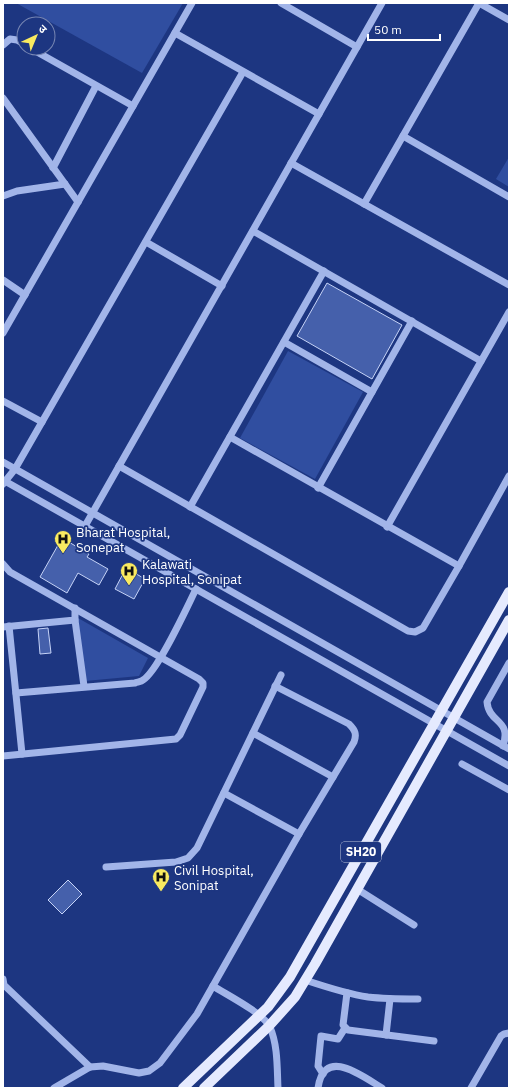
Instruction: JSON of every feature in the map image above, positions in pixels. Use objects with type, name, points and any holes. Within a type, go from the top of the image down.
[{"type":"main road","name":"SH20","points":[[183,1088],[268,1007],[290,977],[509,592]]},
{"type":"main road","name":"SH20","points":[[204,1088],[269,1026],[294,997],[357,889],[509,620]]},
{"type":"street","points":[[3,333],[192,3]]},
{"type":"street","points":[[85,526],[382,3]]},
{"type":"street","points":[[364,204],[479,3],[509,20]]},
{"type":"street","points":[[283,4],[358,47]]},
{"type":"street","points":[[175,33],[319,114]]},
{"type":"street","points":[[3,45],[10,39],[16,40]]},
{"type":"street","points":[[44,56],[133,106]]},
{"type":"street","points":[[243,72],[15,469],[4,482],[85,526],[509,766]]},
{"type":"street","points":[[53,168],[96,86]]},
{"type":"street","points":[[3,98],[78,202]]},
{"type":"street","points":[[403,136],[509,197]]},
{"type":"street","points":[[292,163],[509,286]]},
{"type":"street","points":[[3,196],[16,191],[65,184]]},
{"type":"street","points":[[253,230],[481,361]]},
{"type":"street","points":[[146,242],[222,286]]},
{"type":"street","points":[[190,507],[324,271]]},
{"type":"street","points":[[3,280],[25,295]]},
{"type":"street","points":[[387,527],[509,312]]},
{"type":"street","points":[[318,488],[412,321]]},
{"type":"street","points":[[284,342],[372,392]]},
{"type":"street","points":[[3,401],[42,422]]},
{"type":"street","points":[[230,437],[387,527],[459,566]]},
{"type":"street","points":[[3,462],[506,747],[507,732],[504,725],[493,716],[488,709],[487,702],[509,663]]},
{"type":"street","points":[[119,466],[408,631],[415,632],[423,628],[509,476]]},
{"type":"street","points":[[3,564],[10,572],[199,679],[203,683],[203,687],[180,734],[176,738],[3,756]]},
{"type":"street","points":[[16,693],[84,686],[135,683],[143,680],[150,674],[161,658],[196,589]]},
{"type":"street","points":[[75,608],[75,620],[84,686]]},
{"type":"street","points":[[22,754],[16,693],[6,627],[75,620]]},
{"type":"street","points":[[106,867],[176,862],[188,858],[197,848],[281,675]]},
{"type":"street","points":[[54,1088],[90,1068],[103,1066],[139,1073],[149,1070],[160,1063],[197,1014],[354,742],[356,736],[355,730],[349,724],[275,686]]},
{"type":"street","points":[[253,733],[333,777]]},
{"type":"street","points":[[462,764],[509,790]]},
{"type":"street","points":[[224,793],[300,834]]},
{"type":"street","points":[[357,889],[414,925]]},
{"type":"street","points":[[3,979],[4,985],[90,1068]]},
{"type":"street","points":[[305,980],[347,993],[367,997],[418,999]]},
{"type":"street","points":[[213,986],[259,1015],[269,1026],[277,1061],[278,1088]]},
{"type":"street","points":[[347,993],[343,1025],[348,1030],[434,1041]]},
{"type":"street","points":[[386,1035],[390,999]]},
{"type":"street","points":[[323,1074],[318,1066],[321,1036],[338,1039],[345,1028]]},
{"type":"street","points":[[471,1088],[501,1036],[509,1033]]},
{"type":"street","points":[[318,1088],[324,1071],[335,1065],[349,1068],[382,1088]]},
{"type":"shaded area","points":[[16,3],[183,3],[142,73],[56,25],[56,16],[39,16]]},
{"type":"shaded area","points":[[509,157],[509,187],[496,179]]},
{"type":"shaded area","points":[[288,351],[363,392],[315,479],[240,438]]},
{"type":"shaded area","points":[[78,618],[148,658],[139,676],[85,681]]},
{"type":"building","points":[[327,283],[402,325],[372,379],[297,336]]},
{"type":"building","points":[[62,538],[89,554],[87,557],[108,569],[99,585],[78,573],[67,593],[40,577]]},
{"type":"building","points":[[126,568],[145,579],[134,599],[115,589]]},
{"type":"building","points":[[48,628],[51,653],[40,654],[38,629]]},
{"type":"building","points":[[68,880],[82,894],[62,914],[48,900]]},
{"type":"place","name":"Bharat Hospital, Sonepat","points":[[63,554]]},
{"type":"place","name":"Kalawati Hospital, Sonipat","points":[[129,586]]},
{"type":"place","name":"Civil Hospital, Sonipat","points":[[161,892]]}]
